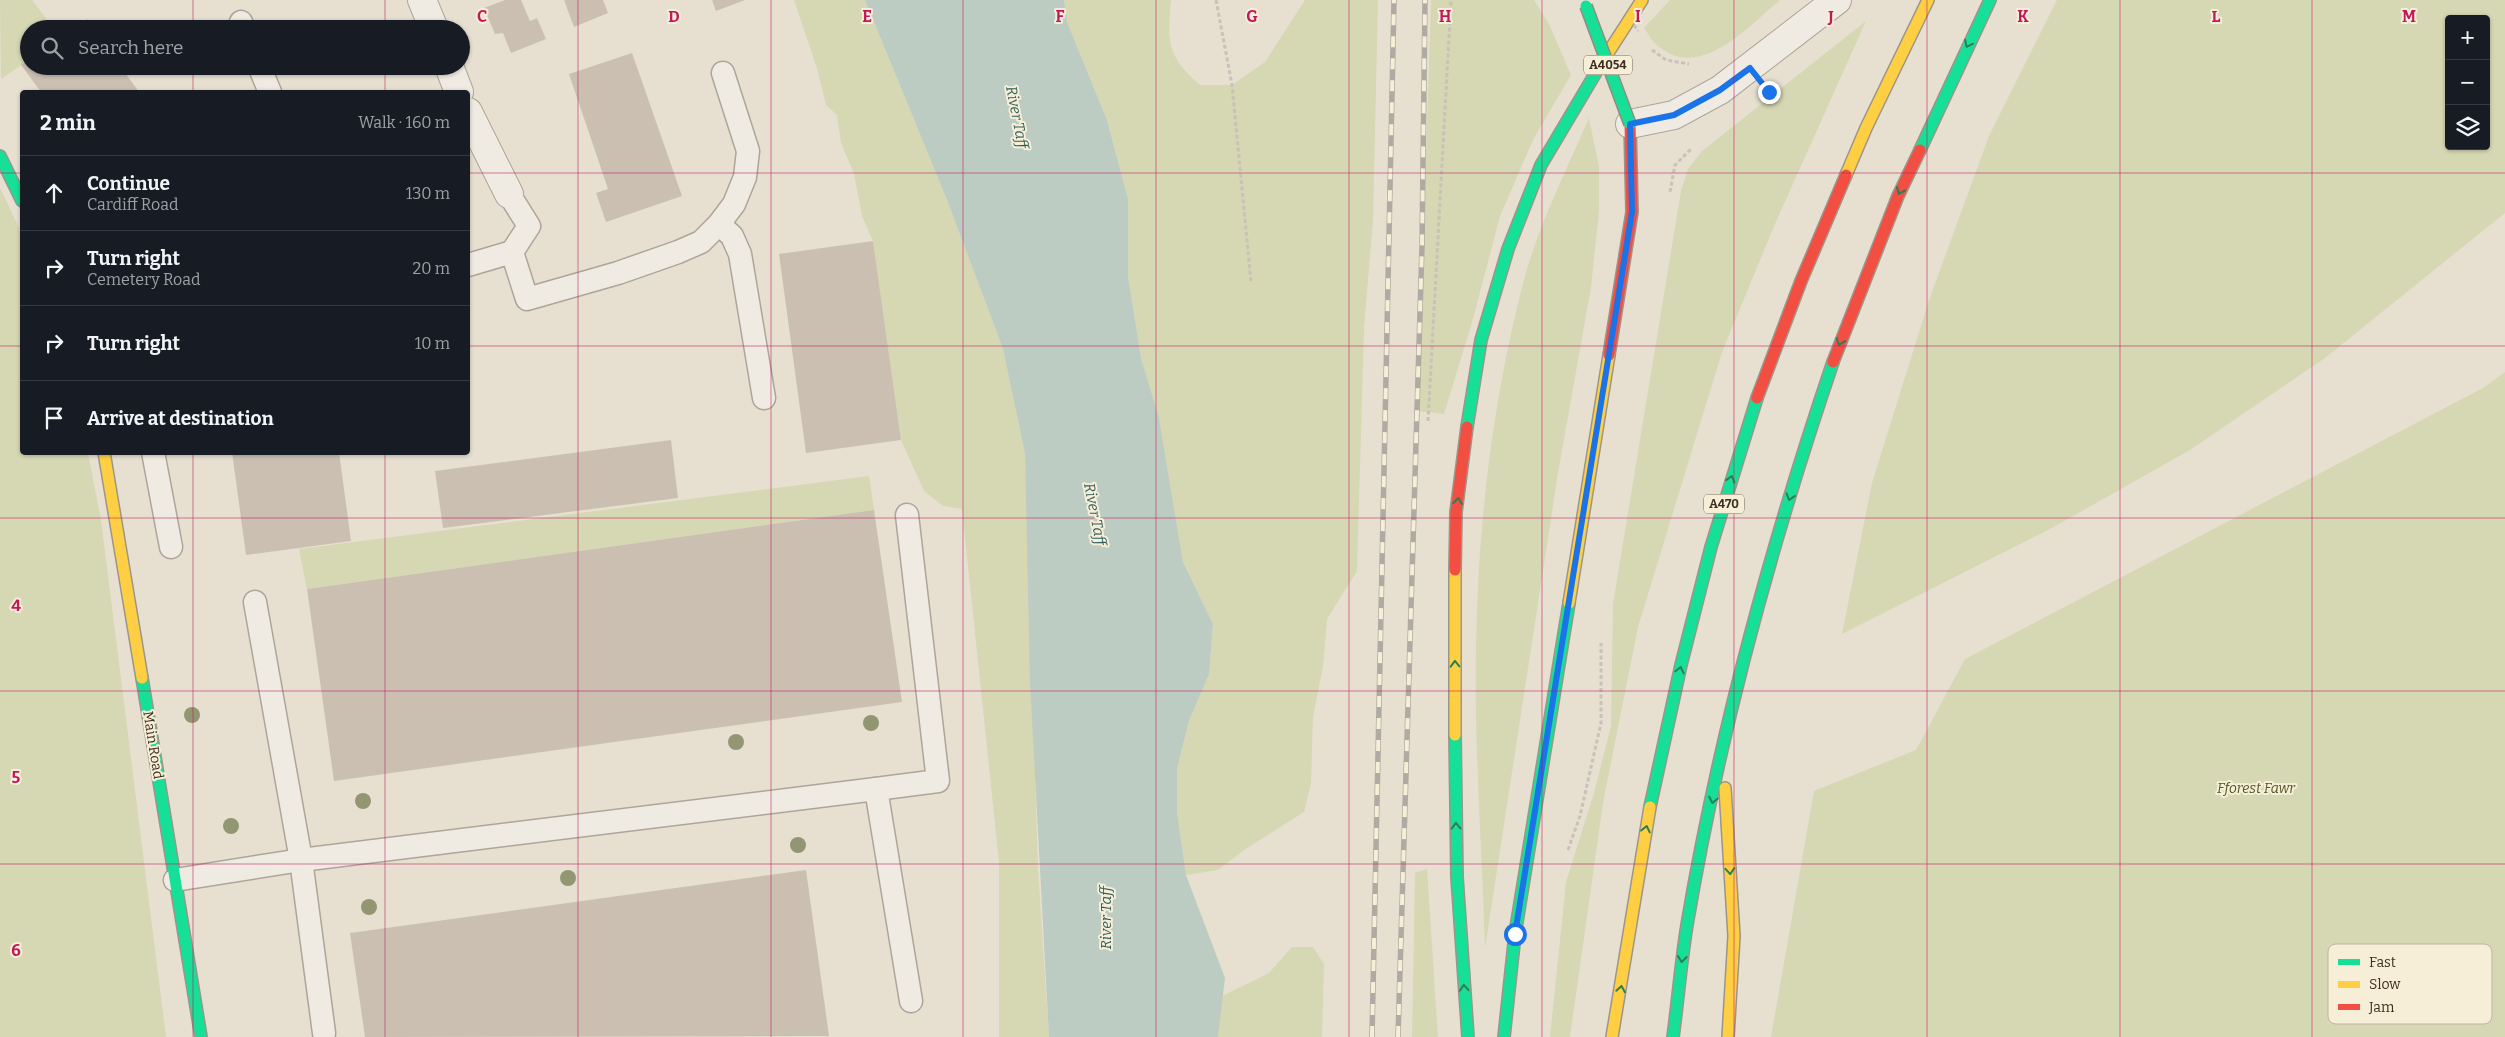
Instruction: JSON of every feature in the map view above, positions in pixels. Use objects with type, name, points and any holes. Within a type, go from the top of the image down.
[{"type":"main road","points":[[1468,1037],[1457,877],[1454,610],[1456,512],[1467,423],[1484,331],[1508,249],[1541,165],[1575,106],[1642,0]]},
{"type":"main road","name":"A470","points":[[1612,1037],[1644,834],[1684,656],[1716,528],[1753,408],[1801,281],[1866,128],[1928,0]]},
{"type":"main road","points":[[1673,1037],[1686,925],[1722,752],[1777,539],[1805,445],[1844,331],[1898,196],[1990,0]]},
{"type":"main road","name":"A4054","points":[[1504,1037],[1515,934],[1632,212],[1630,124],[1585,3]]},
{"type":"main road","points":[[0,156],[20,197]]},
{"type":"main road","name":"Main Road","points":[[104,455],[201,1037]]},
{"type":"main road","points":[[1722,752],[1734,936],[1728,1037]]},
{"type":"street","points":[[422,0],[430,20]]},
{"type":"street","points":[[1630,124],[1674,115],[1720,90],[1837,0]]},
{"type":"street","points":[[453,75],[459,90]]},
{"type":"street","points":[[470,116],[509,194]]},
{"type":"lane","points":[[512,252],[527,299],[618,273],[701,242],[719,224],[734,204],[745,177],[748,151],[723,73]]},
{"type":"lane","points":[[263,75],[269,90]]},
{"type":"lane","points":[[470,264],[512,252],[529,226],[509,194]]},
{"type":"lane","points":[[719,224],[732,236],[740,254],[764,398]]},
{"type":"lane","points":[[154,455],[171,547]]},
{"type":"lane","points":[[175,880],[301,860],[938,782],[906,515]]},
{"type":"lane","points":[[255,602],[301,860],[324,1033]]},
{"type":"lane","points":[[876,789],[911,1001]]},
{"type":"path","points":[[1216,0],[1232,85],[1251,282]]},
{"type":"path","points":[[1428,429],[1451,0]]},
{"type":"path","points":[[1638,32],[1643,38]]},
{"type":"path","points":[[1648,45],[1666,60],[1698,65]]},
{"type":"path","points":[[1670,195],[1675,166],[1695,146]]},
{"type":"path","points":[[1564,859],[1580,816],[1601,724],[1600,675],[1602,636]]},
{"type":"green space","points":[[0,0],[32,0],[47,20],[20,20],[20,66],[1,79]]},
{"type":"green space","points":[[794,0],[865,0],[947,200],[1003,349],[1025,454],[1038,868],[1049,1037],[999,1037],[999,862],[962,509],[943,506],[924,491],[901,440],[873,241],[862,216],[854,174],[841,143],[837,115],[826,105],[817,68]]},
{"type":"green space","points":[[1064,0],[1171,0],[1170,38],[1175,56],[1181,65],[1200,85],[1232,85],[1265,62],[1305,0],[1378,0],[1373,221],[1364,327],[1357,571],[1327,619],[1323,667],[1313,717],[1311,783],[1304,812],[1244,850],[1218,870],[1186,875],[1177,812],[1177,769],[1189,721],[1209,674],[1213,624],[1183,562],[1159,418],[1141,358],[1128,276],[1128,199],[1107,120],[1067,22]]},
{"type":"green space","points":[[1431,0],[1534,0],[1549,24],[1571,75],[1534,138],[1500,216],[1473,319],[1444,414],[1418,411]]},
{"type":"green space","points":[[1670,0],[1780,0],[1723,46],[1707,54],[1691,58],[1674,55],[1658,46],[1644,28]]},
{"type":"green space","points":[[2057,0],[2505,0],[2505,213],[2325,358],[2190,450],[2050,529],[1842,634],[1872,483],[1929,300],[1989,136]]},
{"type":"green space","points":[[1866,21],[1775,224],[1722,352],[1638,627],[1603,803],[1570,1037],[1550,1037],[1566,882],[1594,793],[1611,726],[1613,604],[1681,191],[1688,169],[1702,151]]},
{"type":"green space","points":[[1589,118],[1599,167],[1599,211],[1591,287],[1558,473],[1485,948],[1477,760],[1476,646],[1480,553],[1489,460],[1504,367],[1525,276],[1546,216]]},
{"type":"green space","points":[[0,188],[20,230],[20,455],[88,455],[101,520],[166,1037],[0,1037]]},
{"type":"green space","name":"Fforest Fawr","points":[[2505,372],[2505,1037],[1771,1037],[1814,791],[1916,750],[1965,659],[2483,388]]},
{"type":"green space","points":[[869,476],[874,510],[307,589],[299,549]]},
{"type":"green space","points":[[1427,869],[1438,1037],[1412,1037],[1415,873]]},
{"type":"green space","points":[[1292,947],[1313,947],[1324,964],[1322,1037],[1218,1037],[1222,996],[1269,973]]},
{"type":"water","name":"River Taff","points":[[865,0],[1064,0],[1067,22],[1107,120],[1128,199],[1128,276],[1141,358],[1159,418],[1183,562],[1213,624],[1209,674],[1189,721],[1177,769],[1177,812],[1186,875],[1225,978],[1218,1037],[1049,1037],[1030,682],[1025,454],[1003,349],[947,200]]},
{"type":"building","points":[[505,0],[521,0],[530,21],[537,18],[546,39],[511,53],[503,33],[495,34],[484,8]]},
{"type":"building","points":[[564,0],[603,0],[608,13],[574,27]]},
{"type":"building","points":[[712,0],[745,0],[716,11]]},
{"type":"building","points":[[632,53],[682,196],[606,222],[596,193],[608,189],[569,74]]},
{"type":"building","points":[[28,75],[127,75],[138,90],[40,90]]},
{"type":"building","points":[[873,241],[901,440],[806,453],[779,254]]},
{"type":"building","points":[[671,440],[678,498],[443,528],[435,471]]},
{"type":"building","points":[[232,455],[339,455],[351,541],[246,555]]},
{"type":"building","points":[[874,510],[902,702],[334,781],[307,589]]},
{"type":"building","points":[[806,870],[829,1036],[365,1037],[350,933]]},
{"type":"railway","points":[[1372,1037],[1394,0]]},
{"type":"railway","points":[[1398,1037],[1422,246],[1425,0]]},
{"type":"traffic: fast","points":[[1920,150],[1990,0]]},
{"type":"traffic: fast","points":[[1586,6],[1630,124]]},
{"type":"traffic: fast","points":[[1467,427],[1481,340],[1508,249],[1541,165],[1604,59]]},
{"type":"traffic: fast","points":[[0,156],[20,197]]},
{"type":"traffic: fast","points":[[1673,1037],[1687,925],[1700,853],[1731,711],[1768,570],[1833,362]]},
{"type":"traffic: fast","points":[[1650,807],[1681,665],[1711,547],[1757,398]]},
{"type":"traffic: fast","points":[[1504,1037],[1515,934],[1569,603]]},
{"type":"traffic: fast","points":[[142,678],[201,1037]]},
{"type":"traffic: fast","points":[[1455,735],[1457,877],[1468,1037]]},
{"type":"traffic: slow","points":[[1604,59],[1642,0]]},
{"type":"traffic: slow","points":[[1846,175],[1866,128],[1928,0]]},
{"type":"traffic: slow","points":[[1569,603],[1609,355]]},
{"type":"traffic: slow","points":[[105,455],[142,678]]},
{"type":"traffic: slow","points":[[1455,570],[1455,735]]},
{"type":"traffic: slow","points":[[1725,788],[1734,936],[1728,1037]]},
{"type":"traffic: slow","points":[[1612,1037],[1650,807]]},
{"type":"traffic: jam","points":[[1609,355],[1632,212],[1630,124]]},
{"type":"traffic: jam","points":[[1833,362],[1898,196],[1920,150]]},
{"type":"traffic: jam","points":[[1757,398],[1801,281],[1846,175]]},
{"type":"traffic: jam","points":[[1455,570],[1456,512],[1467,427]]},
{"type":"route","points":[[1515,934],[1632,212],[1630,124],[1674,115],[1720,90],[1750,68],[1769,92]]}]
